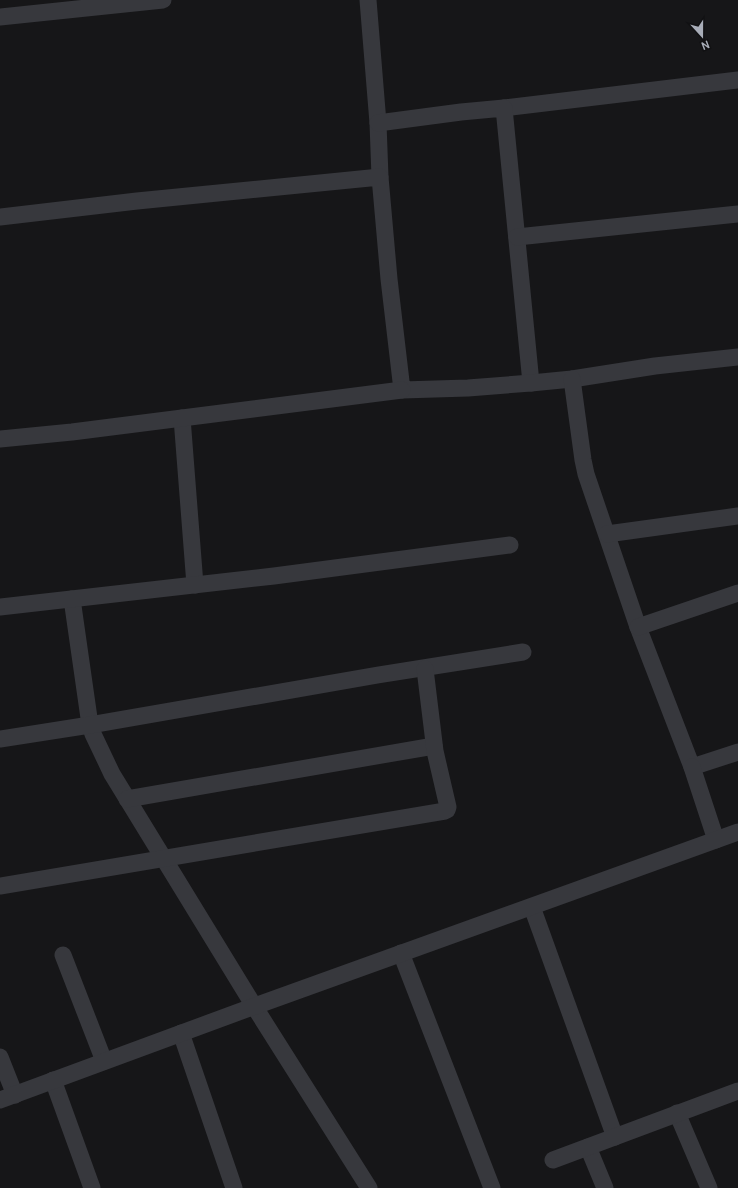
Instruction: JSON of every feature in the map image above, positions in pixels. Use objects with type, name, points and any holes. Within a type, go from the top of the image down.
[{"type":"street","points":[[0,17],[163,0]]},
{"type":"street","points":[[368,0],[378,123],[380,177],[389,279],[398,340],[402,390]]},
{"type":"street","points":[[378,123],[738,80]]},
{"type":"street","points":[[504,108],[531,383]]},
{"type":"street","points":[[0,217],[137,201],[380,177]]},
{"type":"street","points":[[517,237],[738,214]]},
{"type":"street","points":[[0,439],[72,432],[402,390],[461,388],[572,379],[655,366],[738,357]]},
{"type":"street","points":[[572,379],[586,474],[638,627],[692,767],[716,840]]},
{"type":"street","points":[[182,418],[195,585]]},
{"type":"street","points":[[607,534],[738,516]]},
{"type":"street","points":[[0,608],[274,576],[510,546]]},
{"type":"street","points":[[638,627],[738,593]]},
{"type":"street","points":[[72,599],[90,725],[112,774],[254,1006],[369,1188]]},
{"type":"street","points":[[0,738],[90,725],[370,676],[425,669],[523,652]]},
{"type":"street","points":[[0,886],[447,810],[448,807],[434,746],[425,669]]},
{"type":"street","points":[[127,799],[434,746]]},
{"type":"street","points":[[692,767],[738,752]]},
{"type":"street","points":[[0,1057],[7,1097],[254,1006],[738,832]]},
{"type":"street","points":[[532,906],[615,1137]]},
{"type":"street","points":[[401,953],[492,1188]]},
{"type":"street","points":[[63,955],[104,1061]]},
{"type":"street","points":[[181,1033],[234,1188]]},
{"type":"street","points":[[53,1080],[92,1188]]},
{"type":"street","points":[[553,1160],[738,1091]]},
{"type":"street","points":[[678,1113],[709,1188]]},
{"type":"street","points":[[588,1147],[605,1188]]}]
